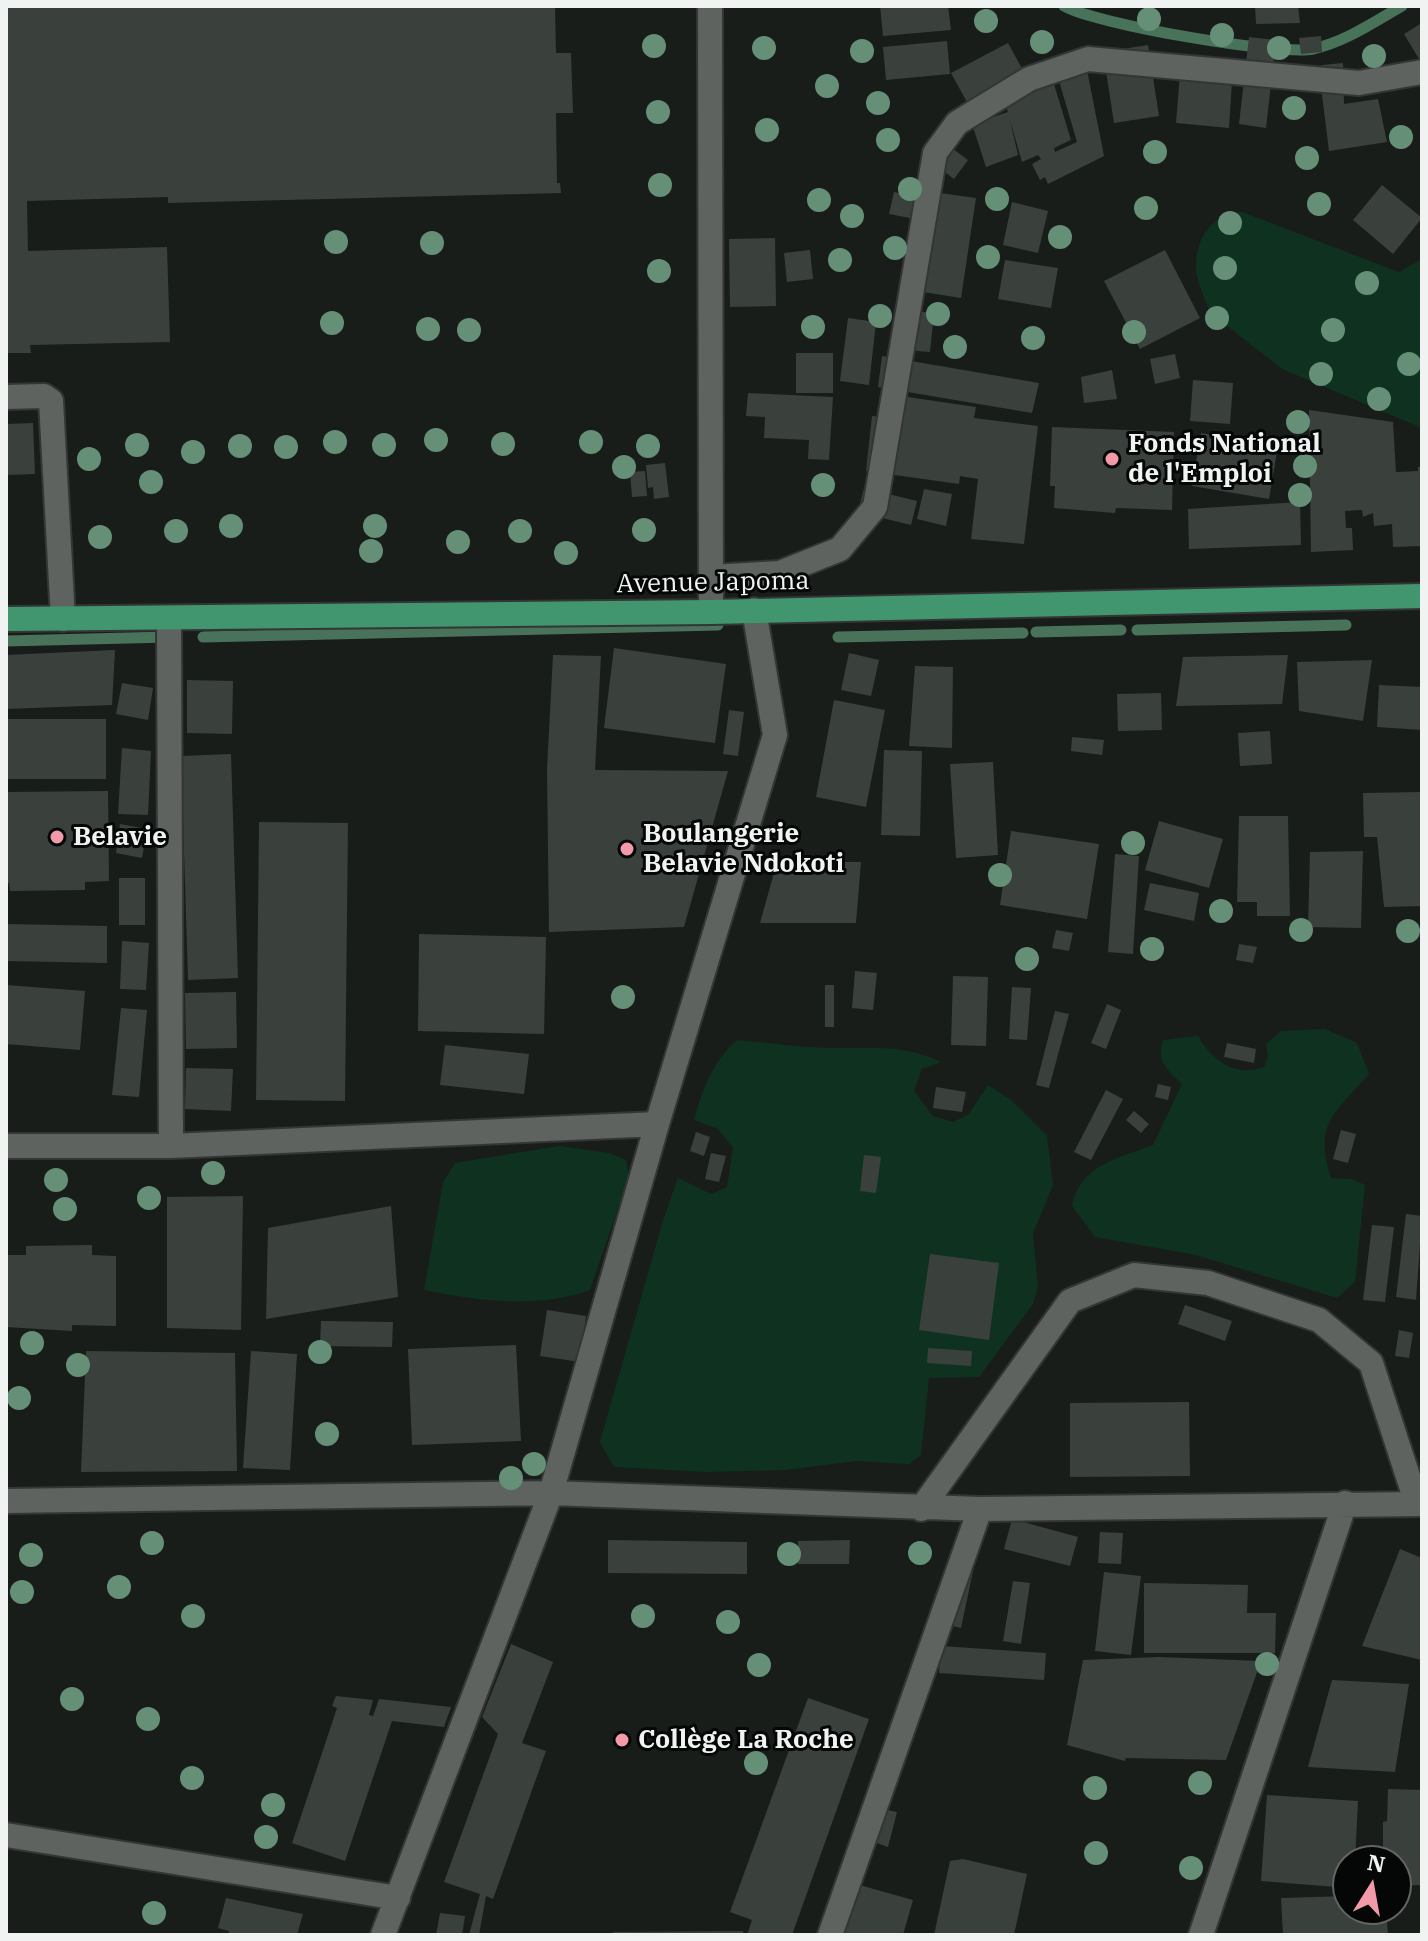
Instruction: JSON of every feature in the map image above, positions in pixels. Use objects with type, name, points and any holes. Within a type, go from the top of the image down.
[{"type":"main road","name":"Avenue Japoma","points":[[6,619],[169,620],[711,612],[1422,596]]},
{"type":"street","points":[[710,6],[711,612]]},
{"type":"street","points":[[711,577],[780,573],[840,549],[875,507],[935,153],[957,123],[1029,79],[1088,59],[1359,83],[1422,72]]},
{"type":"street","points":[[6,397],[44,396],[51,401],[63,619]]},
{"type":"street","points":[[383,1935],[551,1493],[657,1124],[775,735],[754,610]]},
{"type":"street","points":[[169,620],[171,1146]]},
{"type":"street","points":[[6,1146],[171,1146],[657,1124]]},
{"type":"street","points":[[6,1501],[551,1493],[921,1509],[1419,1504],[1371,1363],[1319,1320],[1208,1283],[1134,1275],[1070,1301],[921,1509]]},
{"type":"street","points":[[1201,1935],[1345,1503]]},
{"type":"street","points":[[830,1935],[980,1509]]},
{"type":"street","points":[[6,1835],[398,1898]]},
{"type":"green space","points":[[1242,212],[1399,272],[1422,259],[1422,428],[1282,369],[1217,318],[1212,318],[1200,288],[1196,258],[1202,238],[1214,223],[1222,217]]},
{"type":"green space","points":[[1325,1029],[1357,1043],[1369,1074],[1330,1120],[1325,1144],[1331,1178],[1352,1179],[1365,1185],[1355,1282],[1337,1298],[1196,1255],[1095,1237],[1072,1206],[1076,1192],[1092,1172],[1103,1165],[1153,1145],[1182,1084],[1162,1060],[1163,1040],[1198,1036],[1210,1053],[1225,1065],[1253,1070],[1264,1067],[1268,1057],[1266,1044],[1281,1031]]},
{"type":"green space","points":[[737,1040],[812,1047],[890,1049],[928,1057],[941,1062],[922,1069],[914,1091],[933,1116],[953,1122],[968,1115],[988,1085],[1011,1100],[1047,1136],[1053,1185],[1033,1233],[1038,1287],[1033,1304],[979,1377],[929,1378],[921,1455],[909,1464],[857,1461],[785,1470],[706,1472],[614,1467],[600,1442],[678,1178],[711,1194],[727,1187],[733,1148],[718,1129],[694,1120],[710,1077]]},
{"type":"green space","points":[[559,1146],[609,1153],[626,1160],[629,1176],[590,1290],[549,1300],[508,1301],[424,1290],[443,1182],[455,1163]]},
{"type":"building","points":[[6,6],[555,6],[556,53],[571,53],[573,113],[556,113],[557,183],[560,183],[561,193],[168,203],[168,197],[27,201],[28,251],[167,247],[170,342],[30,345],[31,353],[6,353]]},
{"type":"building","points":[[880,6],[948,6],[951,30],[883,36]]},
{"type":"building","points":[[1255,6],[1298,6],[1300,23],[1256,24]]},
{"type":"building","points":[[1422,23],[1422,64],[1404,34]]},
{"type":"building","points":[[1321,36],[1322,52],[1301,54],[1299,38]]},
{"type":"building","points":[[1249,37],[1276,40],[1266,128],[1239,124]]},
{"type":"building","points":[[947,41],[950,74],[886,80],[883,47]]},
{"type":"building","points":[[1008,43],[1025,74],[968,104],[951,73]]},
{"type":"building","points":[[1148,45],[1159,116],[1114,123],[1103,52]]},
{"type":"building","points":[[1181,61],[1233,66],[1229,128],[1176,123]]},
{"type":"building","points":[[1343,63],[1344,104],[1378,99],[1387,142],[1329,151],[1321,87],[1325,87],[1322,65]]},
{"type":"building","points":[[1087,70],[1104,156],[1048,184],[1045,177],[1040,180],[1032,164],[1041,159],[1038,155],[1022,162],[1010,120],[1018,155],[986,167],[972,124],[1008,112],[1005,103],[1053,81],[1071,140],[1054,148],[1055,152],[1077,142],[1059,81]]},
{"type":"building","points":[[937,137],[968,160],[954,179],[923,156]]},
{"type":"building","points":[[1382,185],[1422,218],[1393,254],[1353,220]]},
{"type":"building","points":[[918,190],[976,198],[961,298],[904,289]]},
{"type":"building","points":[[894,192],[914,196],[910,218],[889,214]]},
{"type":"building","points":[[1012,202],[1048,211],[1038,253],[1003,245]]},
{"type":"building","points":[[775,238],[776,306],[730,307],[729,239]]},
{"type":"building","points":[[810,250],[813,279],[787,282],[784,253]]},
{"type":"building","points":[[1165,250],[1200,318],[1140,349],[1104,281]]},
{"type":"building","points":[[1005,260],[1058,268],[1051,308],[998,299]]},
{"type":"building","points":[[896,309],[934,313],[930,352],[893,349]]},
{"type":"building","points":[[848,318],[876,322],[869,385],[840,381]]},
{"type":"building","points":[[796,353],[833,353],[833,393],[796,393]]},
{"type":"building","points":[[1175,354],[1180,378],[1155,384],[1150,359]]},
{"type":"building","points":[[882,356],[1039,383],[1032,413],[878,387]]},
{"type":"building","points":[[1112,370],[1117,399],[1084,403],[1081,377]]},
{"type":"building","points":[[1193,380],[1233,383],[1230,424],[1190,421]]},
{"type":"building","points":[[748,393],[833,397],[829,460],[808,459],[809,440],[764,438],[765,417],[746,416]]},
{"type":"building","points":[[894,395],[976,407],[974,418],[1038,426],[1024,544],[971,539],[978,479],[960,476],[959,484],[866,471],[872,416],[883,417]]},
{"type":"building","points":[[1309,410],[1393,422],[1396,472],[1418,471],[1418,467],[1422,467],[1422,546],[1393,547],[1392,524],[1374,526],[1373,513],[1363,517],[1362,510],[1345,511],[1346,528],[1352,528],[1353,550],[1311,552]]},
{"type":"building","points":[[33,423],[35,474],[6,475],[6,424]]},
{"type":"building","name":"Fonds National de l'Emploi","points":[[1052,427],[1174,432],[1172,510],[1116,508],[1115,513],[1054,508],[1055,486],[1050,486]]},
{"type":"building","points":[[1201,433],[1278,446],[1269,499],[1192,486]]},
{"type":"building","points":[[665,463],[669,497],[654,499],[653,487],[648,488],[646,465]]},
{"type":"building","points":[[645,471],[647,496],[632,497],[630,472]]},
{"type":"building","points":[[864,488],[917,501],[911,525],[858,512]]},
{"type":"building","points":[[924,489],[952,494],[946,526],[917,519]]},
{"type":"building","points":[[1300,502],[1301,545],[1189,549],[1188,509]]},
{"type":"building","points":[[614,648],[726,664],[715,743],[604,728]]},
{"type":"building","points":[[115,650],[112,705],[6,709],[6,655]]},
{"type":"building","points":[[849,653],[879,660],[871,696],[841,690]]},
{"type":"building","name":"Boulangerie Belavie Ndokoti","points":[[553,655],[601,656],[595,770],[728,771],[684,927],[549,932],[547,769]]},
{"type":"building","points":[[1288,655],[1282,704],[1176,706],[1183,657]]},
{"type":"building","points":[[1372,660],[1363,721],[1299,711],[1297,662]]},
{"type":"building","points":[[915,666],[953,667],[952,748],[909,746]]},
{"type":"building","points":[[187,680],[233,681],[232,734],[187,733]]},
{"type":"building","points":[[122,683],[153,688],[148,720],[116,714]]},
{"type":"building","points":[[1379,685],[1422,687],[1422,730],[1377,727]]},
{"type":"building","points":[[1161,693],[1162,730],[1118,731],[1117,694]]},
{"type":"building","points":[[834,700],[885,710],[866,807],[816,797]]},
{"type":"building","points":[[729,710],[744,712],[738,756],[723,754]]},
{"type":"building","points":[[6,719],[106,719],[106,779],[6,779]]},
{"type":"building","points":[[1270,731],[1272,764],[1240,766],[1238,733]]},
{"type":"building","points":[[1072,737],[1104,740],[1102,755],[1071,751]]},
{"type":"building","points":[[122,748],[151,751],[148,815],[118,814]]},
{"type":"building","points":[[884,750],[922,751],[920,836],[881,835]]},
{"type":"building","points":[[231,754],[238,978],[188,980],[181,756]]},
{"type":"building","points":[[993,762],[998,855],[956,858],[950,764]]},
{"type":"building","name":"Belavie","points":[[108,791],[109,881],[85,882],[85,890],[10,891],[9,883],[6,883],[6,792]]},
{"type":"building","points":[[1422,792],[1422,906],[1384,907],[1377,837],[1364,837],[1363,793]]},
{"type":"building","points":[[1239,816],[1288,816],[1290,916],[1257,916],[1257,902],[1237,902]]},
{"type":"building","points":[[1159,821],[1223,839],[1209,888],[1145,870]]},
{"type":"building","points":[[259,822],[348,823],[345,1101],[256,1100]]},
{"type":"building","points":[[120,824],[147,829],[142,858],[116,853]]},
{"type":"building","points":[[1011,831],[1099,844],[1087,919],[1000,905]]},
{"type":"building","points":[[1363,851],[1361,928],[1308,927],[1310,852]]},
{"type":"building","points":[[1115,854],[1139,856],[1133,954],[1108,952]]},
{"type":"building","points":[[777,862],[861,862],[856,923],[760,923]]},
{"type":"building","points":[[119,878],[145,878],[145,925],[119,925]]},
{"type":"building","points":[[1150,883],[1199,893],[1194,921],[1144,910]]},
{"type":"building","points":[[6,924],[107,926],[107,963],[6,961]]},
{"type":"building","points":[[1056,930],[1073,933],[1069,951],[1052,948]]},
{"type":"building","points":[[419,934],[546,937],[544,1034],[418,1031]]},
{"type":"building","points":[[122,941],[149,943],[146,990],[120,989]]},
{"type":"building","points":[[1239,944],[1257,947],[1253,963],[1236,960]]},
{"type":"building","points":[[855,971],[877,973],[873,1010],[852,1008]]},
{"type":"building","points":[[953,976],[988,977],[986,1046],[951,1045]]},
{"type":"building","points":[[6,985],[85,991],[80,1050],[6,1044]]},
{"type":"building","points":[[825,985],[834,985],[834,1027],[825,1027]]},
{"type":"building","points":[[1012,987],[1031,988],[1027,1040],[1009,1039]]},
{"type":"building","points":[[236,992],[237,1048],[186,1049],[185,993]]},
{"type":"building","points":[[1107,1004],[1121,1010],[1106,1049],[1091,1043]]},
{"type":"building","points":[[121,1008],[147,1010],[139,1097],[112,1095]]},
{"type":"building","points":[[1055,1011],[1069,1014],[1049,1088],[1036,1085]]},
{"type":"building","points":[[1227,1043],[1256,1049],[1254,1063],[1224,1057]]},
{"type":"building","points":[[445,1045],[529,1054],[524,1094],[440,1085]]},
{"type":"building","points":[[186,1068],[233,1069],[231,1111],[185,1109]]},
{"type":"building","points":[[1158,1084],[1171,1087],[1168,1100],[1155,1097]]},
{"type":"building","points":[[936,1087],[966,1092],[962,1112],[933,1108]]},
{"type":"building","points":[[1106,1090],[1123,1099],[1091,1160],[1074,1152]]},
{"type":"building","points":[[1134,1111],[1149,1124],[1141,1133],[1126,1120]]},
{"type":"building","points":[[1341,1130],[1356,1134],[1348,1163],[1333,1159]]},
{"type":"building","points":[[696,1132],[710,1137],[704,1156],[690,1151]]},
{"type":"building","points":[[711,1153],[726,1156],[719,1182],[705,1179]]},
{"type":"building","points":[[864,1155],[881,1157],[876,1193],[860,1191]]},
{"type":"building","points":[[243,1196],[241,1330],[167,1328],[167,1197]]},
{"type":"building","points":[[391,1206],[398,1297],[266,1319],[268,1228]]},
{"type":"building","points":[[1406,1214],[1422,1216],[1416,1300],[1396,1297]]},
{"type":"building","points":[[1372,1225],[1394,1227],[1385,1302],[1363,1300]]},
{"type":"building","points":[[92,1245],[92,1255],[116,1256],[116,1326],[72,1325],[72,1331],[6,1327],[6,1255],[26,1255],[26,1246]]},
{"type":"building","points":[[930,1254],[999,1263],[989,1340],[919,1330]]},
{"type":"building","points":[[1185,1305],[1232,1321],[1225,1341],[1178,1324]]},
{"type":"building","points":[[547,1310],[586,1316],[580,1362],[540,1356]]},
{"type":"building","points":[[321,1321],[393,1322],[392,1347],[320,1346]]},
{"type":"building","points":[[1399,1330],[1413,1333],[1409,1358],[1395,1356]]},
{"type":"building","points":[[516,1345],[521,1441],[412,1445],[408,1349]]},
{"type":"building","points":[[928,1348],[972,1351],[971,1366],[927,1363]]},
{"type":"building","points":[[86,1351],[235,1353],[237,1471],[81,1472]]},
{"type":"building","points":[[251,1351],[297,1354],[290,1470],[243,1468]]},
{"type":"building","points":[[1189,1402],[1190,1476],[1070,1477],[1070,1403]]},
{"type":"building","points":[[1012,1519],[1078,1537],[1070,1566],[1004,1549]]},
{"type":"building","points":[[1100,1532],[1123,1533],[1121,1564],[1098,1563]]},
{"type":"building","points":[[608,1540],[747,1542],[747,1574],[608,1573]]},
{"type":"building","points":[[850,1540],[849,1564],[798,1564],[798,1541]]},
{"type":"building","points":[[1400,1549],[1422,1558],[1422,1660],[1362,1646]]},
{"type":"building","points":[[965,1569],[973,1571],[961,1628],[953,1626]]},
{"type":"building","points":[[1104,1572],[1141,1576],[1131,1655],[1095,1651]]},
{"type":"building","points":[[1013,1581],[1030,1583],[1021,1644],[1003,1641]]},
{"type":"building","points":[[1144,1583],[1248,1585],[1247,1613],[1276,1613],[1275,1653],[1144,1653]]},
{"type":"building","points":[[511,1644],[553,1662],[522,1743],[546,1751],[493,1899],[486,1896],[479,1935],[469,1935],[480,1894],[444,1882],[498,1734],[482,1717]]},
{"type":"building","points":[[941,1646],[1046,1653],[1044,1680],[939,1673]]},
{"type":"building","points":[[1159,1657],[1261,1661],[1226,1760],[1126,1758],[1125,1761],[1067,1745],[1083,1660]]},
{"type":"building","points":[[1332,1680],[1409,1684],[1395,1772],[1308,1767]]},
{"type":"building","points":[[336,1696],[373,1700],[369,1715],[373,1716],[379,1699],[451,1707],[444,1727],[392,1721],[345,1861],[292,1843],[337,1708],[332,1706]]},
{"type":"building","points":[[808,1698],[869,1719],[792,1935],[747,1935],[752,1920],[730,1912]]},
{"type":"building","points":[[1388,1789],[1422,1790],[1422,1885],[1412,1885],[1412,1845],[1383,1845],[1383,1822],[1387,1821]]},
{"type":"building","points":[[1267,1795],[1358,1801],[1356,1845],[1332,1845],[1332,1887],[1261,1881]]},
{"type":"building","points":[[883,1809],[897,1812],[888,1847],[874,1842]]},
{"type":"building","points":[[963,1859],[1027,1874],[1014,1935],[934,1935],[950,1861]]},
{"type":"building","points":[[856,1884],[913,1900],[903,1935],[842,1935]]},
{"type":"building","points":[[1332,1896],[1332,1925],[1387,1925],[1388,1935],[1283,1935],[1281,1898]]},
{"type":"building","points":[[226,1898],[303,1914],[297,1935],[228,1935],[229,1931],[218,1928]]},
{"type":"building","points":[[440,1913],[465,1916],[462,1935],[436,1935]]},
{"type":"building","points":[[743,1931],[743,1935],[613,1935],[613,1932]]},
{"type":"waterway","points":[[1064,6],[1147,29],[1227,43],[1294,50],[1313,49],[1336,42],[1402,6]]},
{"type":"waterway","points":[[203,637],[718,625]]},
{"type":"waterway","points":[[1137,630],[1346,625]]},
{"type":"waterway","points":[[1036,632],[1121,630]]},
{"type":"waterway","points":[[838,637],[1023,633]]},
{"type":"waterway","points":[[6,641],[169,637]]},
{"type":"place","name":"Fonds National de l'Emploi","points":[[1112,459]]},
{"type":"place","name":"Belavie","points":[[57,837]]},
{"type":"place","name":"Boulangerie Belavie Ndokoti","points":[[627,849]]},
{"type":"place","name":"Collège La Roche","points":[[622,1740]]}]
